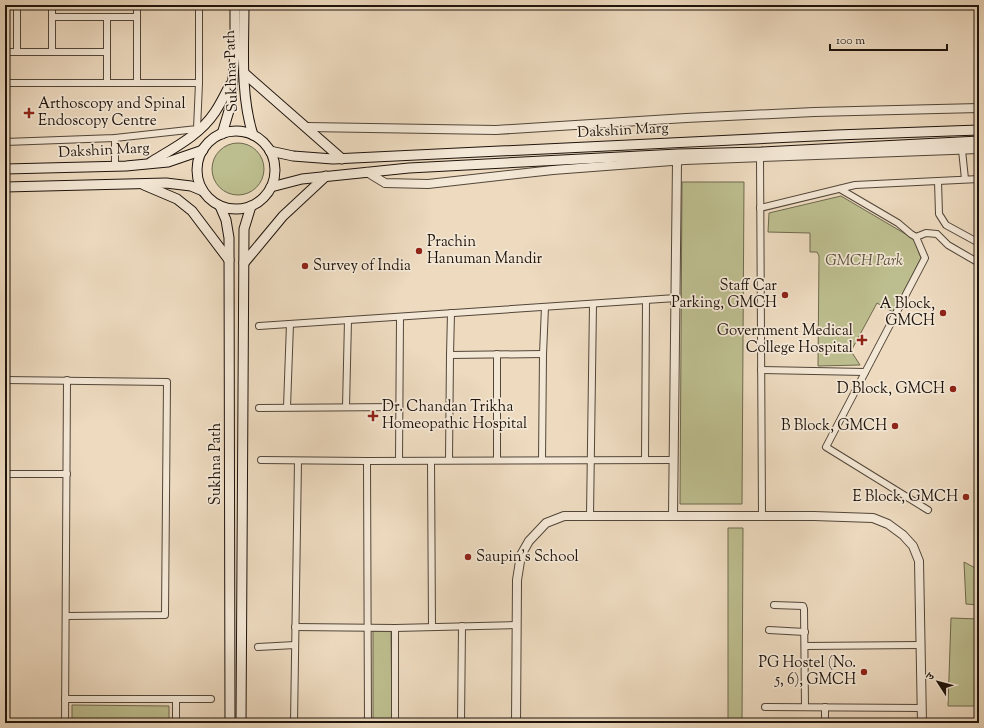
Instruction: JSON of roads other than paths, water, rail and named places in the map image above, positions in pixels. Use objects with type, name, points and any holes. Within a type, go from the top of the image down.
[{"type":"main road","name":"Sukhna Path","points":[[222,134],[231,104],[235,52],[235,5]]},
{"type":"main road","name":"Sukhna Path","points":[[244,5],[245,96],[248,118],[253,135]]},
{"type":"main road","points":[[244,73],[342,159]]},
{"type":"main road","points":[[148,164],[200,130],[215,113],[232,81]]},
{"type":"main road","name":"Dakshin Marg","points":[[270,151],[293,156],[342,159],[836,135],[979,130]]},
{"type":"main road","points":[[228,132],[241,132],[253,135],[265,144],[270,151],[274,163],[275,174],[271,187],[261,200],[246,208],[228,208],[215,204],[203,191],[198,177],[197,166],[203,150],[212,139],[222,134],[228,132]]},
{"type":"main road","name":"Dakshin Marg","points":[[271,187],[302,179],[409,168],[678,154],[761,152],[979,141]]},
{"type":"main road","name":"Dakshin Marg","points":[[5,169],[148,164],[168,162],[203,150]]},
{"type":"main road","points":[[244,263],[283,216],[326,176]]},
{"type":"main road","points":[[141,183],[176,199],[192,210],[229,260]]},
{"type":"main road","points":[[5,186],[166,183],[191,186],[203,191]]},
{"type":"main road","name":"Sukhna Path","points":[[220,206],[226,220],[229,260],[230,723]]},
{"type":"main road","name":"Sukhna Path","points":[[241,723],[244,229],[251,206]]},
{"type":"street","points":[[17,5],[17,52]]},
{"type":"street","points":[[52,5],[52,52]]},
{"type":"street","points":[[137,5],[137,82]]},
{"type":"street","points":[[5,142],[114,138],[197,129],[199,83],[199,5]]},
{"type":"street","points":[[52,17],[137,17]]},
{"type":"street","points":[[107,17],[107,83]]},
{"type":"street","points":[[5,52],[107,52]]},
{"type":"street","points":[[5,83],[199,83]]},
{"type":"street","points":[[307,127],[496,130],[686,118],[822,112],[979,108]]},
{"type":"street","points":[[114,138],[115,166]]},
{"type":"street","points":[[367,172],[385,183],[428,184],[552,170],[676,161],[979,149]]},
{"type":"street","points":[[962,150],[965,179]]},
{"type":"street","points":[[760,158],[762,516]]},
{"type":"street","points":[[673,516],[676,161]]},
{"type":"street","points":[[760,208],[855,185],[979,179]]},
{"type":"street","points":[[938,181],[939,214],[946,225],[979,242]]},
{"type":"street","points":[[840,189],[898,223],[916,237],[925,258],[826,447],[928,510]]},
{"type":"street","points":[[916,237],[926,233],[937,234],[948,244],[979,263]]},
{"type":"street","points":[[259,326],[676,298]]},
{"type":"street","points":[[646,301],[646,460]]},
{"type":"street","points":[[590,516],[593,304]]},
{"type":"street","points":[[542,460],[545,307]]},
{"type":"street","points":[[449,460],[452,313]]},
{"type":"street","points":[[399,460],[400,317]]},
{"type":"street","points":[[346,407],[348,320]]},
{"type":"street","points":[[287,407],[290,324]]},
{"type":"street","points":[[497,354],[497,460]]},
{"type":"street","points":[[450,355],[543,354]]},
{"type":"street","points":[[761,370],[865,372]]},
{"type":"street","points":[[5,380],[167,382],[165,615],[66,616]]},
{"type":"street","points":[[65,723],[67,380]]},
{"type":"street","points":[[260,408],[399,407]]},
{"type":"street","points":[[261,460],[673,460]]},
{"type":"street","points":[[294,723],[298,461]]},
{"type":"street","points":[[367,461],[368,723]]},
{"type":"street","points":[[431,461],[432,626]]},
{"type":"street","points":[[5,474],[67,474]]},
{"type":"street","points":[[516,723],[517,580],[521,555],[528,541],[546,523],[564,516],[814,516],[873,518],[888,524],[903,535],[913,546],[918,561],[922,723]]},
{"type":"street","points":[[774,605],[803,606],[804,609],[805,707]]},
{"type":"street","points":[[295,627],[395,628],[516,625]]},
{"type":"street","points":[[461,723],[462,626]]},
{"type":"street","points":[[395,628],[395,723]]},
{"type":"street","points":[[769,630],[805,632]]},
{"type":"street","points":[[258,647],[295,645]]},
{"type":"street","points":[[805,646],[920,645]]},
{"type":"street","points":[[65,699],[211,699]]},
{"type":"street","points":[[176,699],[176,723]]},
{"type":"street","points":[[765,707],[922,708]]},
{"type":"street","points":[[825,708],[825,723]]},
{"type":"place","name":"Arthoscopy and Spinal Endoscopy Centre","points":[[29,113]]},
{"type":"place","name":"Prachin Hanuman Mandir","points":[[419,251]]},
{"type":"place","name":"Survey of India","points":[[305,266]]},
{"type":"place","name":"Staff Car Parking, GMCH","points":[[785,295]]},
{"type":"place","name":"A Block, GMCH","points":[[943,313]]},
{"type":"place","name":"Government Medical College Hospital","points":[[862,340]]},
{"type":"place","name":"D Block, GMCH","points":[[953,389]]},
{"type":"place","name":"Dr. Chandan Trikha Homeopathic Hospital","points":[[373,416]]},
{"type":"place","name":"B Block, GMCH","points":[[895,426]]},
{"type":"place","name":"E Block, GMCH","points":[[966,497]]},
{"type":"place","name":"Saupin's School","points":[[468,557]]},
{"type":"place","name":"PG Hostel (No. 5, 6), GMCH","points":[[864,672]]},
{"type":"park label","name":"GMCH Park","points":[[864,261]]}]
